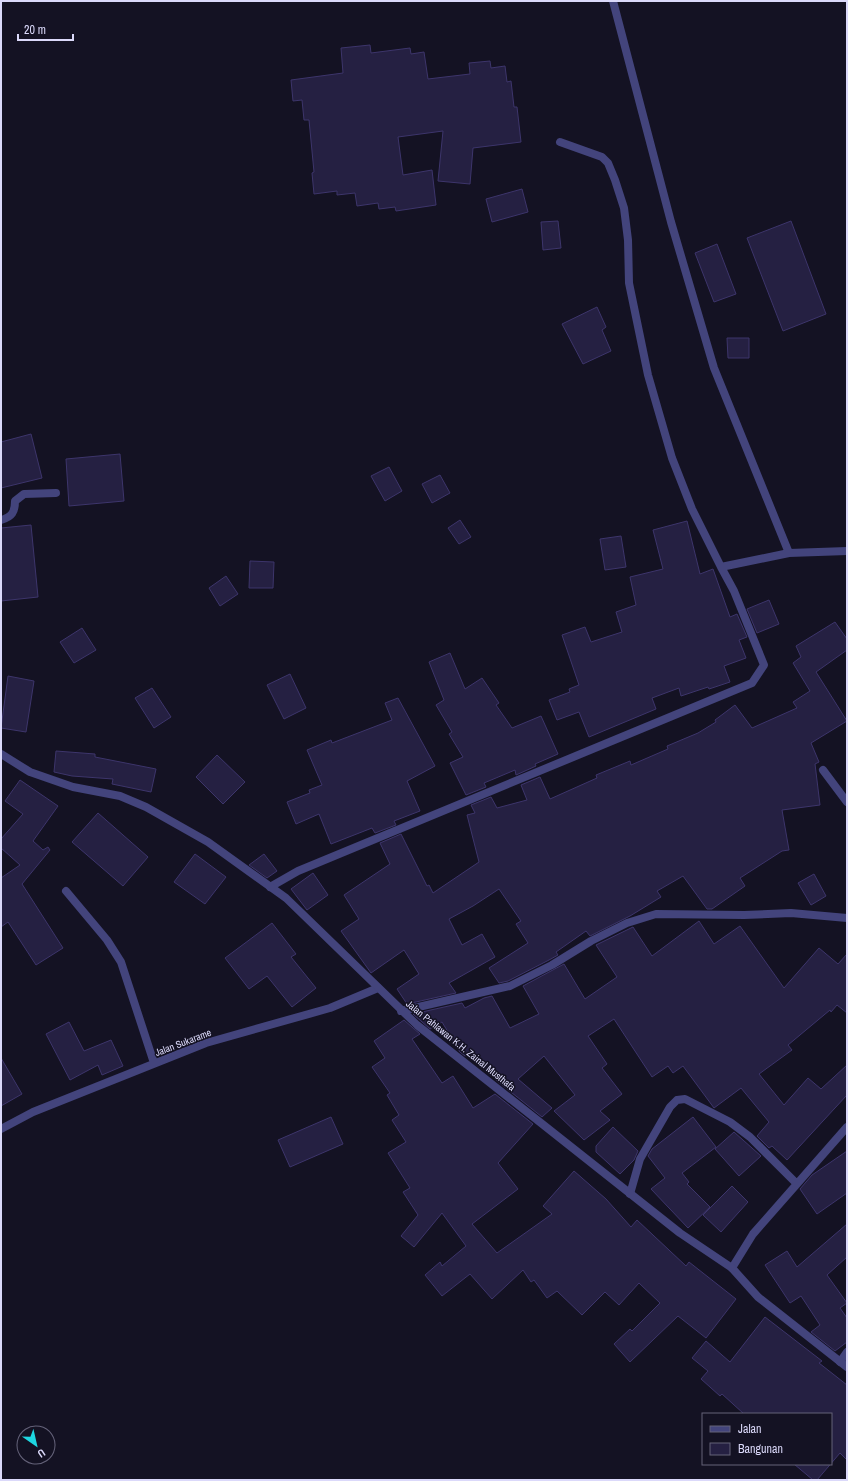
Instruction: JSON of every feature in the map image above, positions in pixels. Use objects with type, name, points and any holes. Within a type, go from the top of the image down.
[{"type":"street","points":[[613,1],[671,222],[714,368],[789,553]]},
{"type":"street","points":[[270,887],[298,871],[752,683],[764,665],[734,591],[692,508],[672,458],[648,375],[628,283],[628,240],[624,208],[608,163],[602,157],[560,142]]},
{"type":"street","points":[[1,520],[9,518],[15,511],[15,502],[24,494],[56,492]]},
{"type":"street","points":[[721,567],[789,553],[847,551]]},
{"type":"street","name":"Jalan Pahlawan K.H. Zainal Musthafa","points":[[1,754],[30,772],[73,787],[120,796],[146,807],[208,842],[286,898],[416,1025],[680,1233],[732,1268],[758,1297],[844,1365]]},
{"type":"street","points":[[823,770],[847,802]]},
{"type":"street","points":[[66,891],[107,940],[121,962],[154,1064]]},
{"type":"street","points":[[401,1011],[510,986],[552,965],[591,941],[626,923],[656,914],[744,915],[791,913],[847,918]]},
{"type":"street","name":"Jalan Sukarame","points":[[1,1129],[33,1112],[206,1043],[330,1008],[378,988]]},
{"type":"street","points":[[630,1194],[640,1159],[666,1114],[677,1100],[685,1099],[745,1132],[797,1184]]},
{"type":"street","points":[[732,1268],[754,1234],[847,1127]]},
{"type":"street","points":[[844,1365],[847,1352]]},
{"type":"building","points":[[370,45],[371,53],[410,48],[411,54],[424,52],[428,79],[470,74],[469,63],[490,61],[491,68],[505,66],[507,82],[511,81],[514,107],[517,107],[521,142],[473,148],[470,184],[438,181],[443,131],[398,137],[403,175],[432,170],[436,205],[396,211],[395,207],[379,209],[378,203],[357,206],[355,193],[337,195],[337,191],[314,194],[312,173],[314,172],[309,120],[304,120],[302,100],[293,101],[291,80],[343,73],[341,48]]},
{"type":"building","points":[[522,189],[528,212],[492,222],[486,199]]},
{"type":"building","points":[[558,221],[561,248],[543,250],[541,222]]},
{"type":"building","points":[[791,221],[826,314],[783,331],[747,238]]},
{"type":"building","points":[[717,244],[736,294],[714,302],[695,253]]},
{"type":"building","points":[[597,307],[606,327],[602,330],[611,351],[583,364],[562,324]]},
{"type":"building","points":[[727,338],[749,338],[749,358],[728,358]]},
{"type":"building","points":[[31,434],[42,478],[1,488],[1,442]]},
{"type":"building","points":[[120,454],[124,501],[69,506],[66,459]]},
{"type":"building","points":[[389,467],[402,491],[385,501],[371,476]]},
{"type":"building","points":[[440,475],[450,493],[432,503],[422,484]]},
{"type":"building","points":[[460,520],[471,537],[459,544],[448,528]]},
{"type":"building","points":[[687,521],[700,574],[713,569],[730,617],[737,614],[747,637],[739,640],[746,658],[724,666],[730,682],[709,689],[708,687],[681,696],[679,688],[652,698],[656,709],[589,737],[579,712],[557,720],[549,700],[570,692],[569,689],[579,685],[562,635],[585,627],[591,642],[622,632],[616,612],[636,605],[630,577],[663,569],[653,530]]},
{"type":"building","points":[[31,525],[38,597],[1,601],[1,528]]},
{"type":"building","points":[[621,536],[626,567],[605,570],[600,539]]},
{"type":"building","points":[[250,561],[274,562],[273,588],[249,588]]},
{"type":"building","points":[[226,576],[238,594],[220,606],[209,588]]},
{"type":"building","points":[[769,600],[779,624],[757,633],[747,609]]},
{"type":"building","points":[[835,622],[847,639],[847,650],[816,672],[847,721],[811,743],[819,762],[815,764],[820,805],[782,810],[789,850],[782,851],[740,878],[745,886],[712,909],[707,909],[683,876],[657,891],[661,897],[630,916],[590,936],[586,931],[556,952],[558,955],[508,981],[499,983],[489,968],[528,943],[516,924],[521,921],[499,889],[473,906],[449,919],[462,945],[482,934],[495,957],[449,983],[456,993],[407,1004],[397,989],[419,974],[404,950],[371,973],[341,931],[359,919],[344,895],[390,864],[380,843],[401,834],[427,886],[429,885],[433,893],[479,862],[467,815],[475,813],[471,805],[491,797],[497,808],[527,800],[521,785],[540,777],[550,799],[597,778],[596,775],[630,761],[631,765],[668,749],[667,746],[698,733],[716,722],[715,720],[735,705],[752,728],[797,708],[793,702],[810,691],[793,663],[801,657],[796,646]]},
{"type":"building","points":[[82,628],[96,650],[74,663],[60,642]]},
{"type":"building","points":[[450,653],[465,689],[482,678],[499,703],[496,705],[512,728],[541,716],[558,754],[535,764],[536,766],[516,775],[515,770],[484,783],[486,787],[466,795],[450,763],[463,757],[449,734],[452,732],[436,705],[444,700],[429,662]]},
{"type":"building","points":[[290,674],[306,708],[284,719],[267,685]]},
{"type":"building","points":[[8,676],[34,681],[26,732],[1,728]]},
{"type":"building","points":[[152,688],[171,717],[154,728],[135,698]]},
{"type":"building","points":[[398,698],[435,766],[407,781],[420,811],[394,821],[396,825],[375,833],[372,828],[331,844],[319,814],[296,824],[287,802],[310,793],[309,790],[322,785],[307,750],[331,740],[332,743],[392,720],[385,703]]},
{"type":"building","points":[[56,751],[95,754],[95,757],[156,769],[151,792],[112,784],[113,779],[72,776],[54,772]]},
{"type":"building","points":[[217,755],[245,782],[223,804],[196,777]]},
{"type":"building","points":[[20,780],[58,806],[33,841],[43,850],[48,847],[50,850],[22,884],[63,948],[36,965],[8,922],[1,927],[1,878],[20,865],[1,848],[1,839],[23,814],[5,801]]},
{"type":"building","points":[[98,813],[148,857],[123,886],[72,842]]},
{"type":"building","points":[[195,854],[226,877],[205,904],[174,882]]},
{"type":"building","points":[[264,854],[277,871],[267,878],[249,865]]},
{"type":"building","points":[[313,873],[328,895],[307,910],[291,889]]},
{"type":"building","points":[[814,874],[826,896],[811,905],[798,883]]},
{"type":"building","points":[[699,921],[714,944],[740,926],[784,988],[819,948],[838,964],[847,954],[847,1013],[837,1005],[831,1012],[830,1010],[788,1045],[792,1050],[759,1074],[784,1105],[808,1078],[821,1089],[847,1065],[847,1095],[787,1160],[772,1146],[769,1148],[757,1136],[769,1122],[741,1088],[714,1108],[683,1066],[673,1073],[668,1066],[652,1077],[614,1019],[588,1036],[607,1064],[602,1068],[622,1094],[600,1111],[610,1120],[584,1140],[554,1111],[575,1095],[544,1056],[518,1079],[552,1108],[542,1117],[496,1080],[470,1053],[465,1056],[460,1052],[442,1022],[430,1029],[413,1014],[462,1003],[465,1008],[484,998],[492,996],[510,1028],[539,1014],[523,986],[564,964],[585,999],[617,977],[596,945],[633,927],[652,956]]},
{"type":"building","points":[[272,923],[296,954],[291,957],[316,988],[292,1007],[267,976],[249,989],[225,958]]},
{"type":"building","points":[[404,1020],[420,1034],[412,1039],[442,1083],[453,1076],[473,1108],[495,1094],[533,1124],[498,1163],[518,1189],[472,1224],[497,1253],[552,1214],[543,1206],[574,1171],[606,1199],[631,1227],[637,1220],[686,1266],[689,1262],[736,1299],[706,1338],[678,1316],[630,1362],[614,1344],[630,1329],[632,1331],[660,1303],[639,1283],[619,1305],[605,1292],[582,1315],[557,1291],[547,1298],[534,1280],[531,1282],[523,1270],[492,1299],[470,1274],[442,1296],[425,1275],[440,1262],[442,1266],[466,1246],[442,1213],[414,1247],[401,1236],[418,1215],[403,1192],[410,1188],[388,1153],[406,1142],[392,1120],[399,1115],[387,1095],[390,1093],[372,1067],[385,1058],[374,1041]]},
{"type":"building","points":[[69,1022],[84,1051],[111,1040],[123,1066],[102,1075],[98,1065],[70,1080],[46,1034]]},
{"type":"building","points":[[1,1058],[22,1094],[1,1106]]},
{"type":"building","points":[[331,1117],[343,1144],[290,1167],[278,1140]]},
{"type":"building","points":[[693,1117],[716,1147],[682,1173],[689,1182],[687,1184],[710,1207],[688,1228],[651,1189],[665,1178],[648,1156],[652,1149]]},
{"type":"building","points":[[613,1127],[638,1151],[634,1160],[620,1174],[596,1152],[596,1146]]},
{"type":"building","points":[[734,1132],[761,1156],[739,1176],[715,1149]]},
{"type":"building","points":[[847,1151],[847,1193],[817,1214],[800,1189],[812,1175]]},
{"type":"building","points":[[732,1186],[748,1202],[721,1232],[703,1215]]},
{"type":"building","points":[[847,1224],[847,1257],[827,1275],[847,1303],[840,1308],[847,1318],[847,1342],[835,1351],[811,1332],[820,1325],[801,1296],[790,1303],[765,1265],[787,1251],[797,1267]]},
{"type":"building","points":[[765,1317],[822,1361],[819,1363],[847,1385],[847,1460],[840,1453],[832,1463],[832,1413],[743,1413],[722,1394],[720,1396],[701,1379],[708,1371],[692,1358],[706,1341],[730,1362]]},
{"type":"building","points":[[795,1465],[830,1465],[817,1480],[813,1480]]}]
